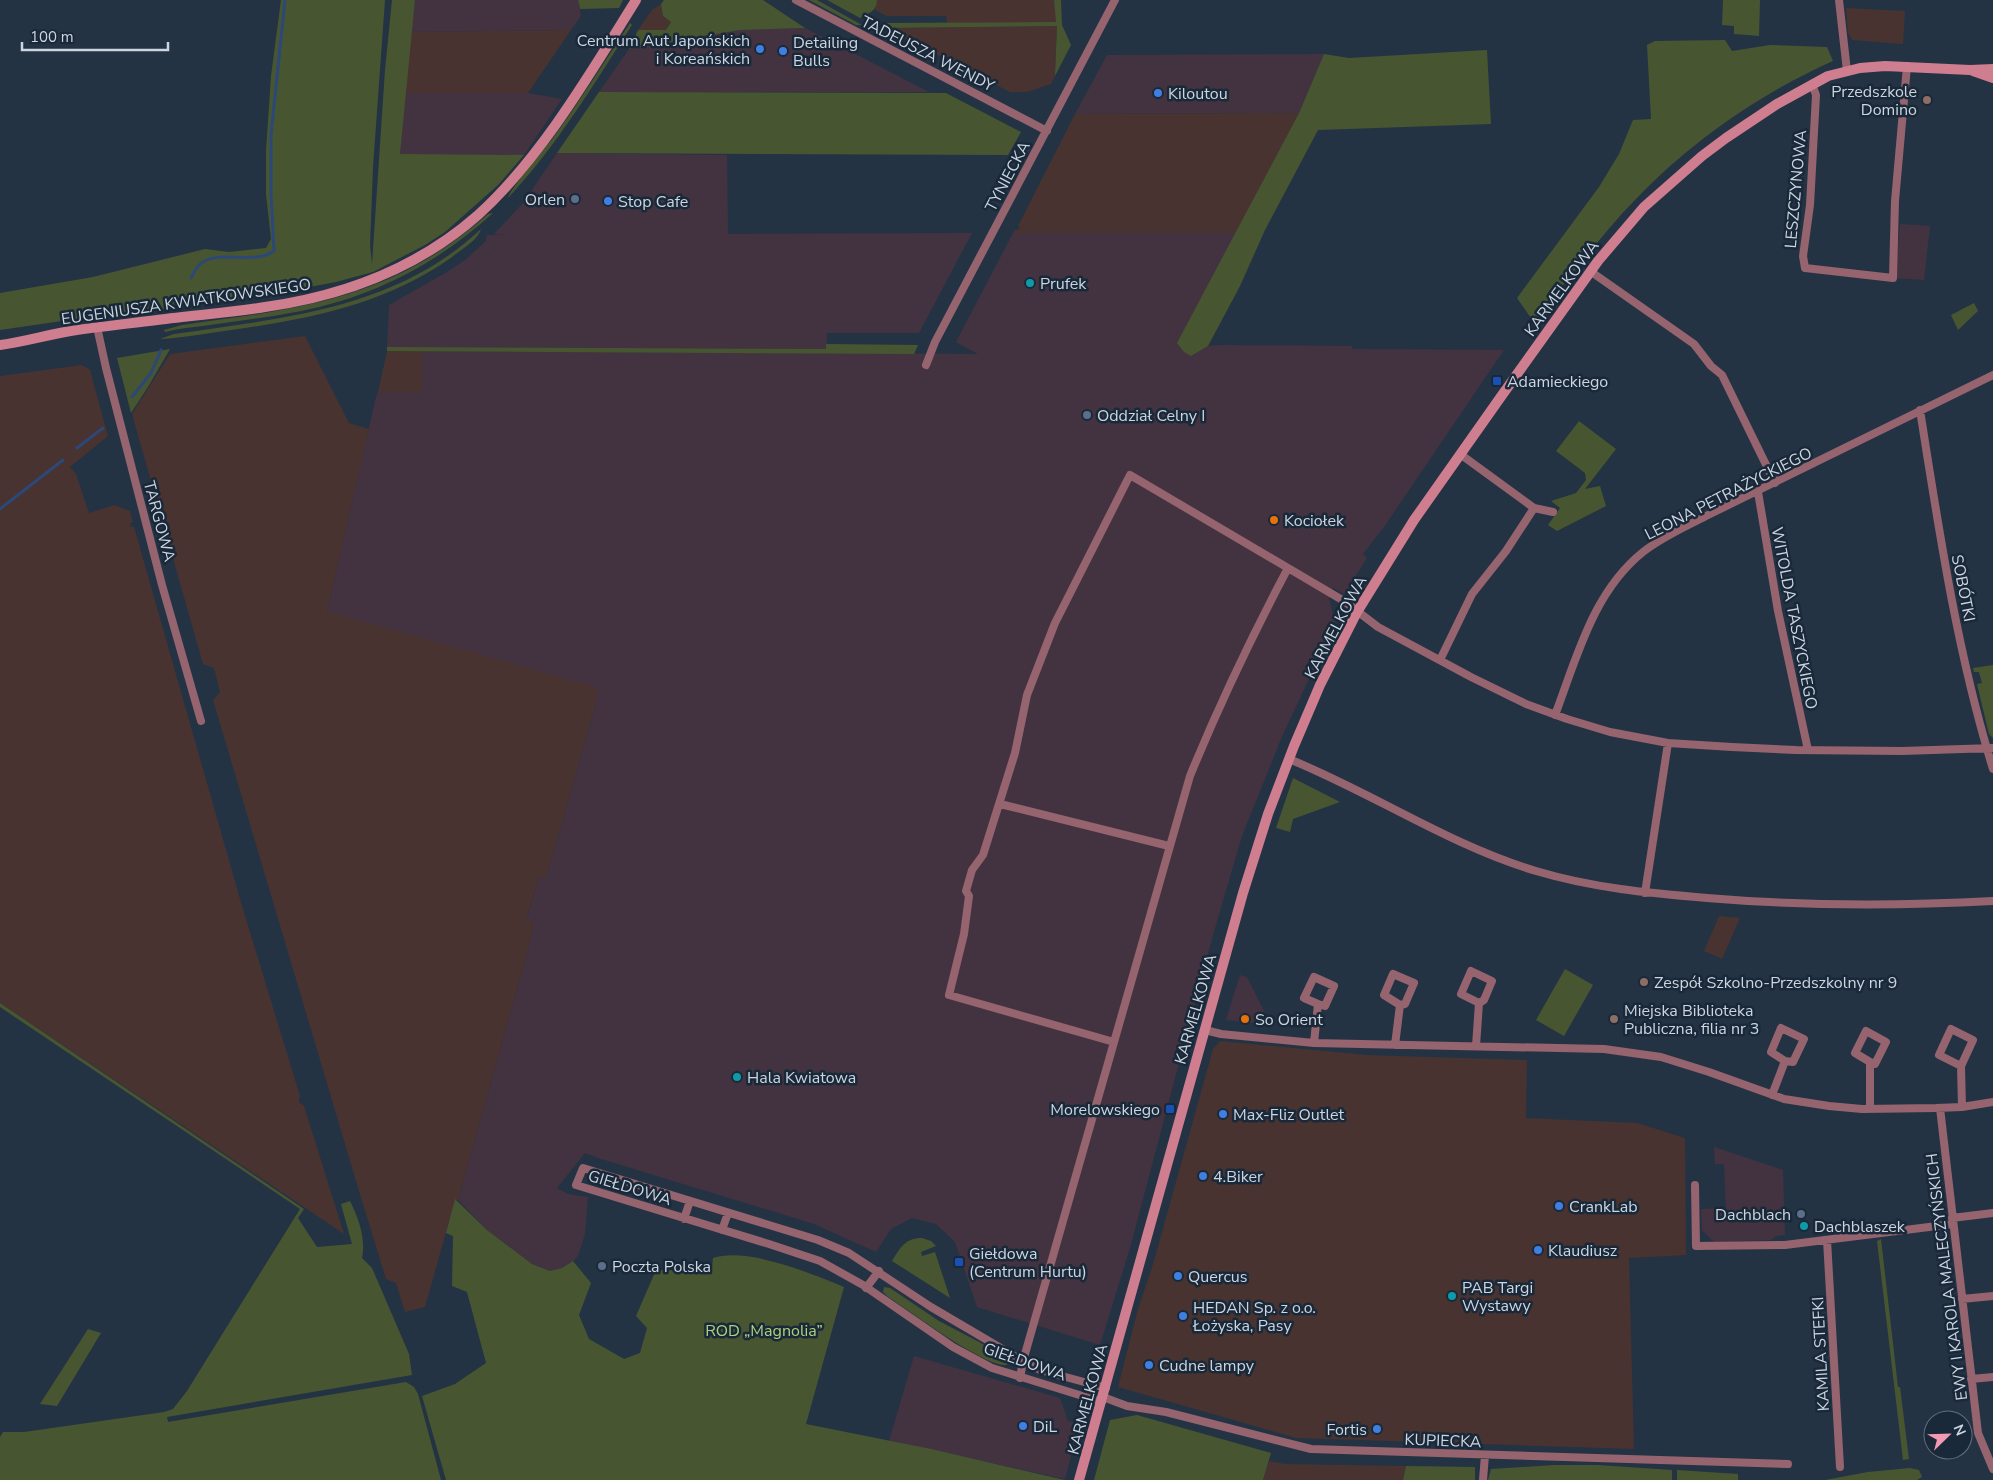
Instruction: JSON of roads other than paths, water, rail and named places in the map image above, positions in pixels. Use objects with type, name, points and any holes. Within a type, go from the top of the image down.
[{"type":"street","name":"EUGENIUSZA KWIATKOWSKIEGO","points":[[0,345],[97,327],[246,310],[322,297],[372,280],[422,256],[477,216],[513,180],[558,120],[636,0]]},
{"type":"street","name":"TADEUSZA WENDY","points":[[796,0],[1046,130]]},
{"type":"street","name":"TYNIECKA","points":[[926,365],[935,342],[1115,0]]},
{"type":"street","points":[[1839,0],[1847,71]]},
{"type":"street","name":"KARMELKOWA","points":[[1080,1480],[1243,893],[1262,833],[1289,759],[1320,685],[1357,612],[1414,520],[1590,271],[1644,207],[1702,156],[1752,120],[1812,84],[1831,75],[1878,66],[1970,70],[1993,69]]},
{"type":"street","name":"LESZCZYNOWA","points":[[1812,84],[1816,94],[1810,205],[1803,256],[1805,268],[1893,278],[1895,201],[1907,66]]},
{"type":"street","name":"KARMELKOWA","points":[[1970,70],[1993,78]]},
{"type":"street","points":[[1590,271],[1694,344],[1710,366],[1722,375],[1775,483]]},
{"type":"street","name":"TARGOWA","points":[[97,327],[162,585],[200,721]]},
{"type":"street","name":"LEONA PETRAŻYCKIEGO","points":[[1555,715],[1599,604],[1631,563],[1660,540],[1993,375]]},
{"type":"street","name":"SOBÓTKI","points":[[1920,410],[1940,537],[1961,644],[1990,748],[1993,769]]},
{"type":"street","points":[[1460,454],[1534,508],[1553,512]]},
{"type":"street","points":[[1114,1042],[948,994],[964,934],[970,896],[966,891],[972,870],[983,855],[1000,804],[1015,753],[1027,695],[1055,623],[1130,476],[1344,601],[1378,626],[1526,704],[1555,715],[1610,732],[1668,743],[1808,750],[1902,751],[1990,748]]},
{"type":"street","name":"WITOLDA TASZYCKIEGO","points":[[1758,492],[1778,610],[1808,750]]},
{"type":"street","points":[[1440,660],[1472,594],[1506,551],[1534,508]]},
{"type":"street","points":[[1020,1378],[1023,1361],[1190,776],[1211,723],[1247,647],[1288,568]]},
{"type":"street","points":[[1645,893],[1668,743]]},
{"type":"street","points":[[1289,759],[1425,826],[1488,854],[1535,871],[1604,888],[1738,901],[1834,905],[1993,901]]},
{"type":"street","points":[[1000,804],[1169,846]]},
{"type":"street","points":[[1476,1046],[1479,1003]]},
{"type":"street","points":[[1314,1043],[1318,1004]]},
{"type":"street","points":[[1395,1045],[1400,1005]]},
{"type":"street","points":[[1781,1028],[1804,1039],[1793,1062],[1784,1061],[1771,1052],[1781,1028]]},
{"type":"street","points":[[1961,1066],[1940,1055],[1951,1029],[1973,1040],[1961,1066],[1962,1107]]},
{"type":"street","points":[[1205,1030],[1221,1034],[1314,1043],[1598,1049],[1661,1057],[1772,1095],[1829,1106],[1870,1109],[1940,1108],[1993,1102]]},
{"type":"street","points":[[1866,1031],[1886,1042],[1875,1064],[1870,1062],[1855,1053],[1866,1031]]},
{"type":"street","points":[[1772,1095],[1784,1061]]},
{"type":"street","points":[[1870,1062],[1870,1109]]},
{"type":"street","name":"EWY I KAROLA MALECZYŃSKICH","points":[[1940,1108],[1978,1433],[1992,1465]]},
{"type":"street","name":"GIEŁDOWA","points":[[582,1168],[818,1240],[849,1253],[931,1307],[1023,1361],[1040,1370],[1104,1396],[1020,1378],[992,1368],[969,1356],[866,1288],[820,1261],[576,1184],[582,1168]]},
{"type":"street","points":[[1695,1185],[1696,1246],[1785,1245],[1952,1222],[1993,1213]]},
{"type":"street","points":[[684,1219],[690,1201]]},
{"type":"street","points":[[722,1230],[728,1213]]},
{"type":"street","name":"KAMILA STEFKI","points":[[1827,1240],[1840,1467]]},
{"type":"street","points":[[866,1288],[878,1271]]},
{"type":"street","points":[[1962,1299],[1993,1296]]},
{"type":"street","points":[[1971,1379],[1993,1377]]},
{"type":"street","name":"KUPIECKA","points":[[1104,1396],[1126,1406],[1166,1412],[1311,1449],[1788,1464]]},
{"type":"street","points":[[1483,1480],[1485,1455]]},
{"type":"waterway","points":[[191,278],[199,265],[211,259],[219,257],[258,257],[274,251],[271,194],[271,135],[285,0]]},
{"type":"waterway","points":[[132,397],[151,373],[161,350]]},
{"type":"waterway","points":[[77,448],[103,428]]},
{"type":"waterway","points":[[0,509],[63,460]]},
{"type":"place","name":"Centrum Aut Japońskich i Koreańskich","points":[[760,49]]},
{"type":"place","name":"Detailing Bulls","points":[[783,51]]},
{"type":"place","name":"Kiloutou","points":[[1158,93]]},
{"type":"place","name":"Przedszkole Domino","points":[[1927,100]]},
{"type":"place","name":"Orlen","points":[[575,199]]},
{"type":"place","name":"Stop Cafe","points":[[608,201]]},
{"type":"place","name":"Prufek","points":[[1030,283]]},
{"type":"place","name":"Adamieckiego","points":[[1497,381]]},
{"type":"place","name":"Oddział Celny I","points":[[1087,415]]},
{"type":"place","name":"Kociołek","points":[[1274,520]]},
{"type":"place","name":"Zespół Szkolno-Przedszkolny nr 9","points":[[1644,982]]},
{"type":"place","name":"So Orient","points":[[1245,1019]]},
{"type":"place","name":"Miejska Biblioteka Publiczna, filia nr 3","points":[[1614,1019]]},
{"type":"place","name":"Hala Kwiatowa","points":[[737,1077]]},
{"type":"place","name":"Morelowskiego","points":[[1170,1109]]},
{"type":"place","name":"Max-Fliz Outlet","points":[[1223,1114]]},
{"type":"place","name":"4.Biker","points":[[1203,1176]]},
{"type":"place","name":"CrankLab","points":[[1559,1206]]},
{"type":"place","name":"Dachblach","points":[[1801,1214]]},
{"type":"place","name":"Dachblaszek","points":[[1804,1226]]},
{"type":"place","name":"Klaudiusz","points":[[1538,1250]]},
{"type":"place","name":"Giełdowa (Centrum Hurtu)","points":[[959,1262]]},
{"type":"place","name":"Poczta Polska","points":[[602,1266]]},
{"type":"place","name":"Quercus","points":[[1178,1276]]},
{"type":"place","name":"PAB Targi Wystawy","points":[[1452,1296]]},
{"type":"place","name":"HEDAN Sp. z o.o. Łożyska, Pasy","points":[[1183,1316]]},
{"type":"place","name":"Cudne lampy","points":[[1149,1365]]},
{"type":"place","name":"DiL","points":[[1023,1426]]},
{"type":"place","name":"Fortis","points":[[1377,1429]]},
{"type":"park label","name":"ROD „Magnolia”","points":[[764,1330]]}]
